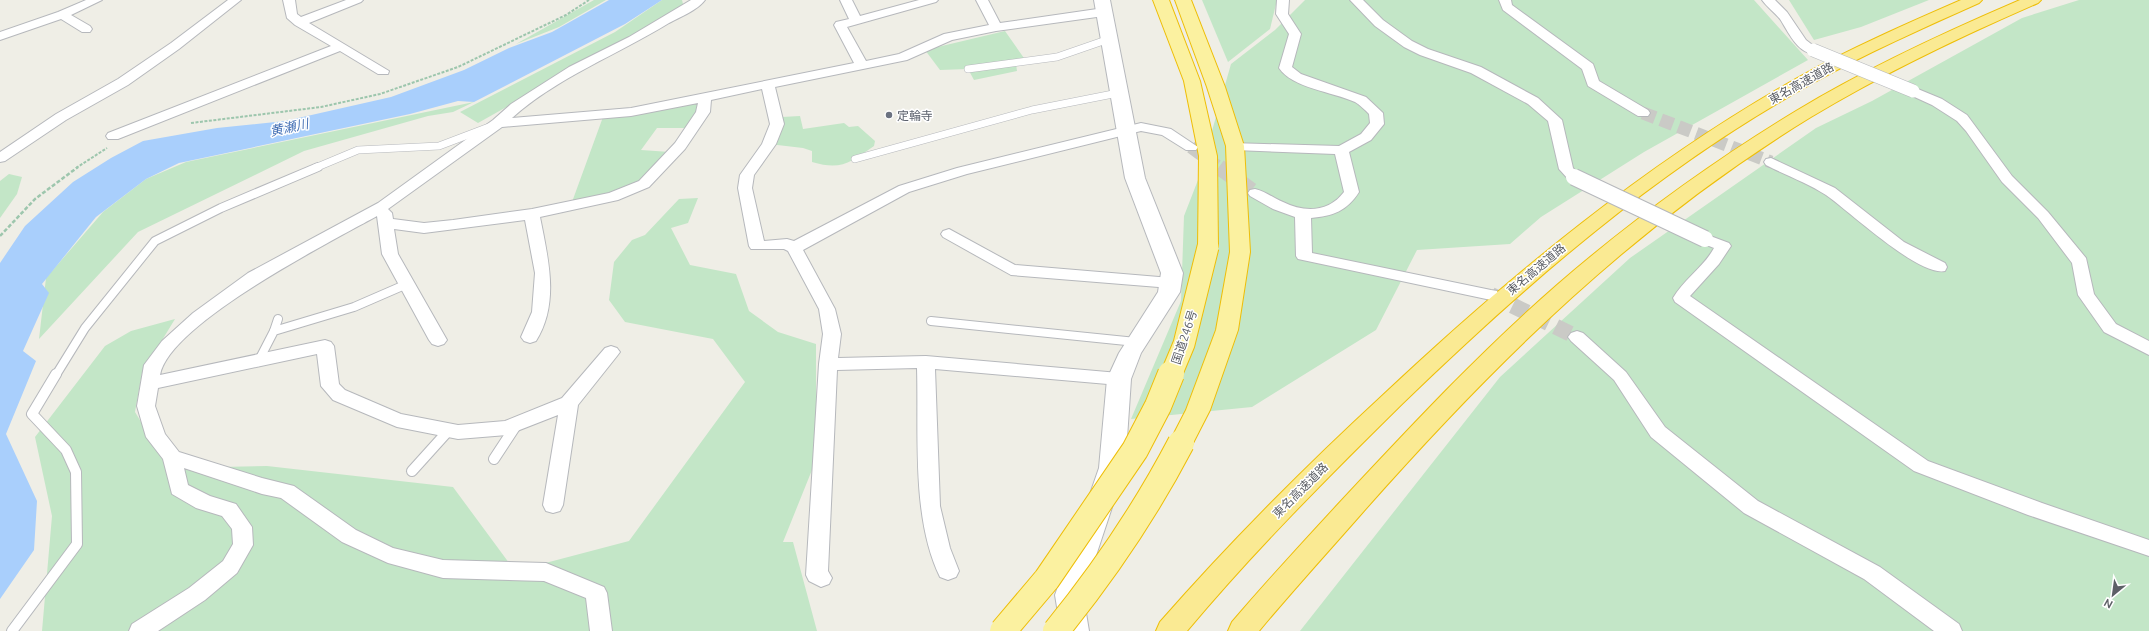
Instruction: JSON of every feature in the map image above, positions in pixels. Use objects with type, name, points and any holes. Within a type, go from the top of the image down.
[{"type":"highway","name":"国道246号","points":[[1003,631],[1047,579],[1135,450],[1158,406],[1184,344],[1208,247],[1208,156],[1192,81],[1161,0]]},
{"type":"highway","points":[[1056,631],[1080,602],[1117,551],[1163,479],[1198,410],[1227,330],[1240,252],[1239,204],[1235,146],[1216,87],[1183,0]]},
{"type":"highway","name":"東名高速道路","points":[[1170,631],[1277,511],[1432,360],[1490,307],[1561,248],[1648,180],[1741,117],[1830,66],[1923,20],[1974,0]]},
{"type":"highway","points":[[1242,631],[1270,597],[1430,419],[1526,325],[1599,260],[1684,195],[1781,128],[1862,80],[1957,32],[2033,0]]},
{"type":"street","points":[[0,36],[62,15],[96,0]]},
{"type":"street","points":[[0,158],[62,117],[123,82],[175,46],[235,0]]},
{"type":"street","points":[[289,0],[291,15],[299,22],[383,71]]},
{"type":"street","points":[[299,22],[357,0]]},
{"type":"street","points":[[140,631],[197,594],[230,567],[242,545],[242,527],[229,510],[203,502],[178,489],[172,457],[156,437],[146,406],[153,365],[168,345],[199,317],[254,277],[383,206],[498,123],[516,107],[574,70],[633,40],[699,0]]},
{"type":"street","points":[[846,0],[856,21]]},
{"type":"street","points":[[862,66],[840,25],[932,0]]},
{"type":"street","points":[[982,0],[996,26]]},
{"type":"street","points":[[1235,146],[1342,150],[1366,137],[1377,124],[1376,113],[1361,100],[1296,76],[1285,68],[1295,34],[1281,15],[1280,8],[1283,0]]},
{"type":"street","points":[[1356,0],[1379,23],[1408,44],[1424,52],[1476,70],[1533,101],[1555,120],[1566,168],[1574,177],[1705,239],[1723,246],[1718,258],[1686,288],[1681,298],[1921,466],[2035,509],[2149,548]]},
{"type":"street","points":[[1505,0],[1507,7],[1588,67],[1593,84],[1643,113]]},
{"type":"street","points":[[1768,0],[1783,15],[1802,43],[1813,50],[1913,91],[1937,102],[1962,118],[1971,128],[2007,179],[2043,215],[2080,262],[2086,295],[2110,328],[2149,349]]},
{"type":"street","points":[[498,123],[631,112],[705,98],[903,57],[948,37],[996,26],[1103,6],[1135,178],[1172,272],[1169,292],[1159,311],[1136,342],[1120,379],[1114,427],[1112,468],[1069,595],[1075,631]]},
{"type":"street","points":[[62,15],[86,29]]},
{"type":"street","points":[[111,142],[340,47]]},
{"type":"street","points":[[768,85],[777,124],[769,144],[747,175],[745,188],[757,246],[787,244],[794,248],[828,309],[832,334],[828,364],[817,575],[821,578]]},
{"type":"street","points":[[385,223],[424,228],[532,214],[613,197],[644,184],[680,146],[703,112],[705,98]]},
{"type":"street","points":[[794,248],[904,190],[962,171],[1141,127],[1166,132],[1191,147]]},
{"type":"street","points":[[1255,193],[1278,206],[1303,214],[1328,212],[1342,206],[1352,192],[1342,150]]},
{"type":"street","points":[[1771,162],[1830,191],[1898,245],[1939,267]]},
{"type":"street","points":[[383,206],[390,254],[438,340]]},
{"type":"street","points":[[530,337],[540,312],[543,273],[532,214]]},
{"type":"street","points":[[1303,214],[1304,256],[1491,295]]},
{"type":"street","points":[[949,234],[1010,270],[1171,283]]},
{"type":"street","points":[[1577,337],[1620,376],[1658,432],[1751,507],[1872,573],[1951,631]]},
{"type":"street","points":[[149,384],[258,362],[325,346],[330,386],[339,395],[397,420],[449,430],[473,432],[507,428],[569,403],[611,352]]},
{"type":"street","points":[[828,364],[926,362],[1120,379]]},
{"type":"street","points":[[926,362],[930,506],[940,548],[948,571]]},
{"type":"street","points":[[554,505],[569,403]]},
{"type":"street","points":[[172,457],[262,486],[287,491],[349,536],[388,555],[443,568],[546,572],[596,593],[601,631]]},
{"type":"lane","points":[[968,69],[1056,57],[1109,39]]},
{"type":"lane","points":[[855,159],[969,129],[1032,110],[1118,93]]},
{"type":"lane","points":[[12,631],[77,544],[76,472],[66,450],[32,414],[84,328],[155,241],[221,208],[358,150],[439,146],[498,123]]},
{"type":"lane","points":[[274,331],[354,307],[406,284]]},
{"type":"lane","points":[[258,362],[274,331],[278,319]]},
{"type":"lane","points":[[931,321],[1136,342]]},
{"type":"lane","points":[[494,459],[517,424]]},
{"type":"lane","points":[[412,471],[449,430]]},
{"type":"path","points":[[188,123],[321,107],[380,94],[458,67],[566,15],[589,0]]},
{"type":"path","points":[[0,236],[10,222],[70,171],[111,142]]},
{"type":"green space","points":[[594,0],[606,0],[559,27],[516,44]]},
{"type":"green space","points":[[662,0],[682,0],[683,4],[687,5],[478,123],[460,112],[615,32]]},
{"type":"green space","points":[[1202,0],[1277,0],[1270,29],[1228,62]]},
{"type":"green space","points":[[1305,0],[1754,0],[1808,60],[1644,152],[1541,217],[1510,244],[1417,250],[1376,330],[1252,407],[1131,419],[1181,301],[1184,216],[1198,180],[1231,64],[1275,30]]},
{"type":"green space","points":[[1789,0],[1929,0],[1861,27],[1814,40]]},
{"type":"green space","points":[[2079,0],[2149,0],[2149,631],[1300,631],[1500,377],[1630,258],[1816,128],[1872,101],[2022,18]]},
{"type":"green space","points":[[1005,31],[1026,61],[1016,64],[1017,71],[974,80],[968,69],[940,70],[925,50]]},
{"type":"green space","points":[[702,100],[704,109],[687,128],[657,128],[641,150],[670,152],[642,182],[613,197],[572,202],[603,117]]},
{"type":"green space","points":[[474,102],[453,112],[428,116],[304,151],[138,232],[39,339],[46,278],[103,212],[146,179],[186,162]]},
{"type":"green space","points":[[800,116],[803,129],[844,123],[849,127],[858,126],[875,141],[874,146],[852,160],[831,166],[812,162],[812,151],[803,148],[769,144],[782,117]]},
{"type":"green space","points":[[9,174],[22,177],[17,194],[0,218],[0,181]]},
{"type":"green space","points":[[698,198],[688,223],[671,228],[690,265],[736,274],[749,311],[778,332],[816,344],[816,460],[783,542],[793,542],[817,631],[42,631],[52,516],[35,437],[105,346],[131,331],[175,319],[142,373],[135,412],[169,468],[267,466],[453,487],[515,571],[629,541],[745,382],[713,339],[625,322],[609,300],[614,262],[632,240],[645,235],[679,199]]},
{"type":"water","name":"黄瀬川","points":[[609,0],[662,0],[625,24],[474,102],[458,101],[410,114],[179,163],[146,179],[96,217],[42,284],[49,293],[23,351],[36,361],[6,434],[37,501],[34,550],[0,599],[0,263],[25,226],[73,182],[111,158],[143,141],[217,128],[285,121],[391,97],[464,70],[509,48],[552,32]]},
{"type":"tunnel","points":[[1643,113],[1771,162]]},
{"type":"tunnel","points":[[1191,147],[1220,168]]},
{"type":"tunnel","points":[[1219,167],[1255,193]]},
{"type":"tunnel","points":[[1491,295],[1577,337]]},
{"type":"place","name":"定輪寺","points":[[889,115]]}]
